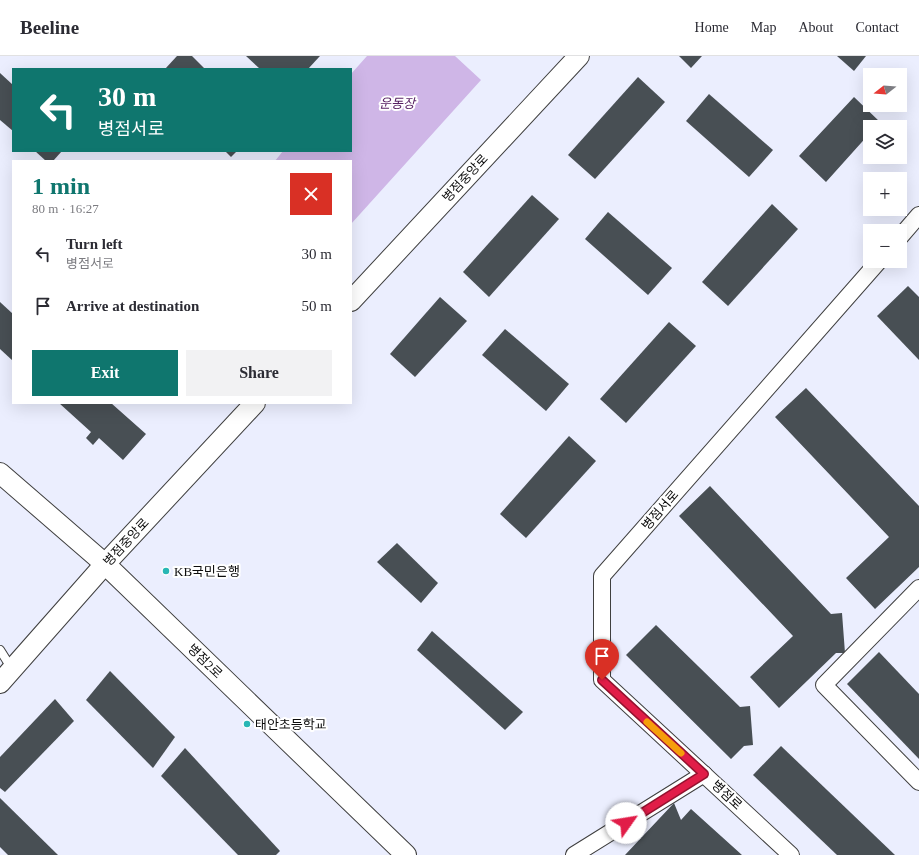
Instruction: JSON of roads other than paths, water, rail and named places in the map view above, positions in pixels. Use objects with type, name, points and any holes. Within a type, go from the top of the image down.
[{"type":"street","name":"병점중앙로","points":[[352,300],[579,56]]},
{"type":"street","points":[[907,229],[919,215]]},
{"type":"street","name":"병점서로","points":[[704,774],[602,680],[602,576],[873,268]]},
{"type":"street","name":"병점중앙로","points":[[6,676],[105,564],[255,404]]},
{"type":"street","name":"병점2로","points":[[0,473],[105,564],[406,855]]},
{"type":"street","points":[[919,588],[824,685],[919,782]]},
{"type":"street","name":"병점로","points":[[574,855],[704,774],[791,855]]},
{"type":"lane","points":[[0,650],[6,676]]},
{"type":"place","name":"KB국민은행","points":[[166,571]]},
{"type":"place","name":"태안초등학교","points":[[247,724]]},
{"type":"park label","name":"운동장","points":[[397,103]]}]
